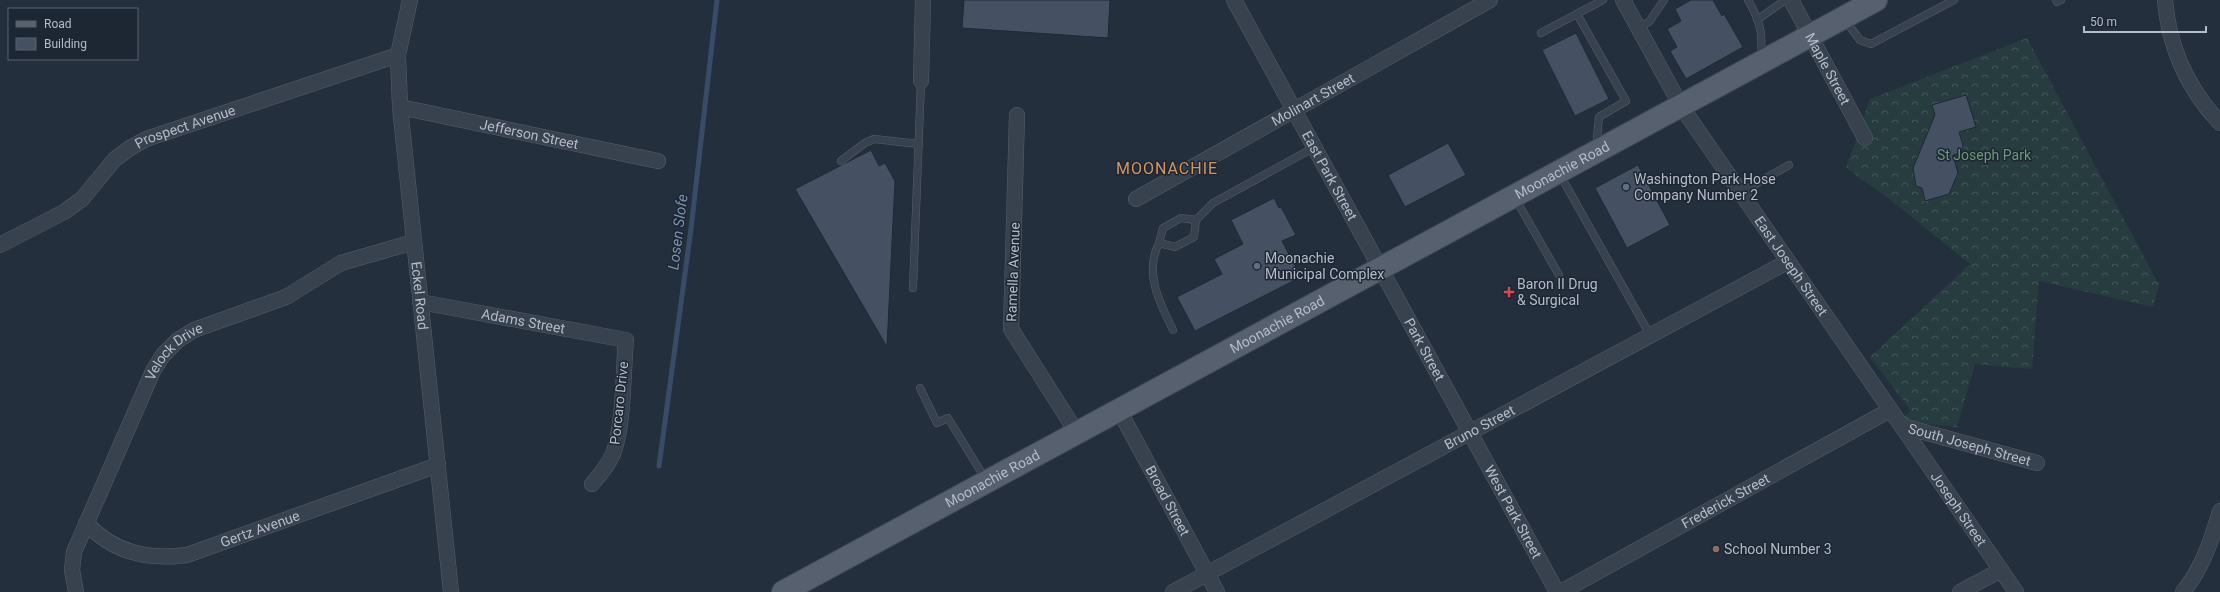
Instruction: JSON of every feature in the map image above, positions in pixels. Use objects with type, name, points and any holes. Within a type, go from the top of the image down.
[{"type":"main road","name":"Moonachie Road","points":[[783,592],[1876,0]]},
{"type":"street","name":"Eckel Road","points":[[410,0],[398,56],[400,107],[451,592]]},
{"type":"street","points":[[921,81],[923,0]]},
{"type":"street","name":"East Park Street","points":[[1234,0],[1381,267]]},
{"type":"street","name":"Molinart Street","points":[[1136,199],[1490,0]]},
{"type":"street","name":"East Joseph Street","points":[[1623,0],[1681,106],[1787,262],[1902,426]]},
{"type":"street","name":"Maple Street","points":[[1791,0],[1865,138]]},
{"type":"street","points":[[2165,0],[2167,26],[2176,55],[2189,82],[2204,105],[2220,123]]},
{"type":"street","name":"Prospect Avenue","points":[[0,245],[64,212],[82,199],[115,159],[146,139],[398,56]]},
{"type":"street","name":"Jefferson Street","points":[[400,107],[658,161]]},
{"type":"street","name":"Ramella Avenue","points":[[1017,115],[1011,329],[1077,433]]},
{"type":"street","name":"Velock Drive","points":[[76,592],[72,570],[74,552],[153,371],[163,355],[178,340],[194,330],[286,297],[341,263],[414,242]]},
{"type":"street","name":"Bruno Street","points":[[1172,592],[1787,262]]},
{"type":"street","name":"Park Street","points":[[1381,267],[1470,432]]},
{"type":"street","name":"Adams Street","points":[[420,302],[626,340]]},
{"type":"street","name":"Porcaro Drive","points":[[592,484],[604,471],[610,460],[618,437],[626,340]]},
{"type":"street","name":"Broad Street","points":[[1119,410],[1218,592]]},
{"type":"street","name":"Frederick Street","points":[[1561,592],[1890,410]]},
{"type":"street","name":"South Joseph Street","points":[[1902,426],[2037,463]]},
{"type":"street","name":"Joseph Street","points":[[1902,426],[2016,592]]},
{"type":"street","name":"West Park Street","points":[[1470,432],[1557,592]]},
{"type":"street","name":"Gertz Avenue","points":[[86,523],[107,542],[126,551],[160,558],[187,555],[438,465]]},
{"type":"street","points":[[2183,592],[2194,578],[2206,556],[2220,512]]},
{"type":"street","points":[[1960,592],[2001,570]]},
{"type":"lane","points":[[1541,33],[1603,0]]},
{"type":"lane","points":[[1638,28],[1649,22],[1664,0]]},
{"type":"lane","points":[[1748,0],[1757,20],[1761,34],[1760,46],[1764,61]]},
{"type":"lane","points":[[1757,20],[1785,0]]},
{"type":"lane","points":[[1843,18],[1860,40],[1872,44],[1954,0]]},
{"type":"lane","points":[[2056,0],[2057,2],[2061,0]]},
{"type":"lane","points":[[1577,14],[1626,102],[1599,117],[1595,152]]},
{"type":"lane","points":[[914,288],[921,81]]},
{"type":"lane","points":[[841,161],[865,143],[874,139],[919,144]]},
{"type":"lane","points":[[1159,242],[1175,247],[1194,237],[1196,220],[1213,203],[1314,147]]},
{"type":"lane","points":[[1740,193],[1789,165]]},
{"type":"lane","points":[[1558,172],[1650,335]]},
{"type":"lane","points":[[1514,196],[1559,275]]},
{"type":"lane","points":[[1173,330],[1159,301],[1152,269],[1153,255],[1163,228],[1181,218],[1196,220]]},
{"type":"lane","points":[[920,388],[937,423],[948,418],[987,482]]},
{"type":"green space","name":"St Joseph Park","points":[[2027,38],[2159,285],[2153,307],[2039,281],[2032,369],[1975,364],[1957,427],[1898,421],[1911,411],[1870,357],[1970,264],[1888,198],[1846,168],[1870,99]]},
{"type":"building","points":[[964,0],[1110,0],[1108,38],[962,28]]},
{"type":"building","points":[[1691,0],[1713,0],[1722,16],[1724,14],[1743,47],[1686,79],[1670,51],[1677,47],[1667,29],[1681,21],[1675,9]]},
{"type":"building","points":[[1576,33],[1609,99],[1575,116],[1542,50]]},
{"type":"building","points":[[1966,95],[1976,127],[1959,132],[1963,146],[1961,153],[1953,155],[1958,173],[1949,194],[1925,201],[1922,188],[1916,186],[1913,168],[1935,115],[1932,105]]},
{"type":"building","points":[[1448,143],[1466,175],[1405,207],[1388,175]]},
{"type":"building","points":[[871,150],[879,166],[885,163],[895,181],[887,347],[795,189]]},
{"type":"building","points":[[1638,165],[1670,225],[1627,248],[1595,188]]},
{"type":"building","name":"Moonachie Municipal Complex","points":[[1274,198],[1279,208],[1281,207],[1296,235],[1282,241],[1301,277],[1195,331],[1177,297],[1222,274],[1214,259],[1243,244],[1231,220]]},
{"type":"waterway","name":"Losen Slofe","points":[[659,466],[691,229],[717,0]]},
{"type":"place","name":"Washington Park Hose Company Number 2","points":[[1626,187]]},
{"type":"place","name":"Moonachie Municipal Complex","points":[[1257,266]]},
{"type":"place","name":"Baron II Drug & Surgical","points":[[1509,292]]},
{"type":"place","name":"School Number 3","points":[[1716,549]]},
{"type":"district","name":"MOONACHIE","points":[[1167,168]]}]
